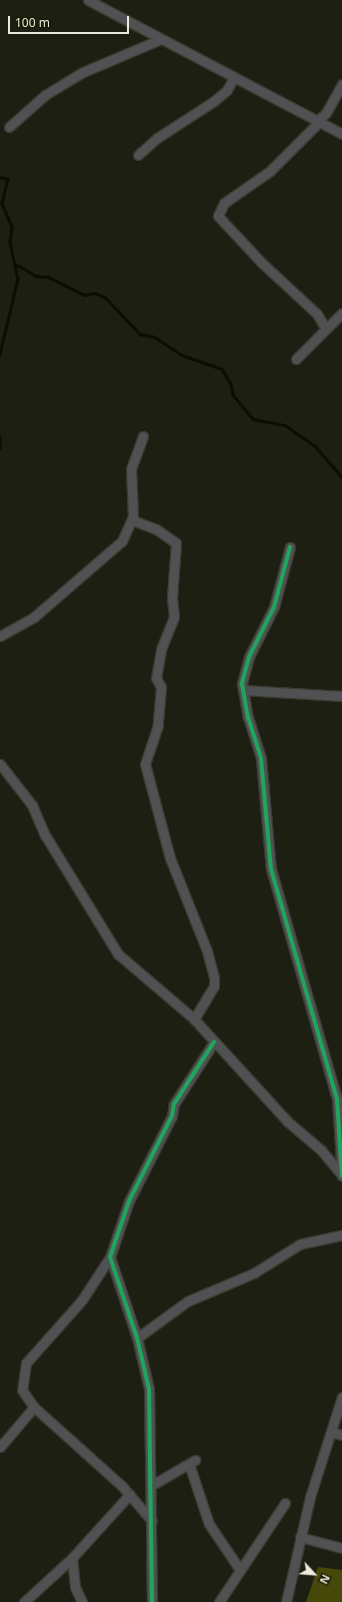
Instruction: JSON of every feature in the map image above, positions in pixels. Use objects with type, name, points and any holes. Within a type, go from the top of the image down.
[{"type":"street","points":[[88,0],[342,134]]},
{"type":"street","points":[[9,127],[44,96],[83,72],[161,39]]},
{"type":"street","points":[[138,155],[157,138],[214,101],[227,90],[234,78]]},
{"type":"street","points":[[326,329],[317,314],[262,263],[218,216],[224,203],[270,171],[326,113],[342,84]]},
{"type":"street","points":[[296,359],[342,313]]},
{"type":"street","points":[[0,636],[34,617],[112,552],[122,541],[132,520],[134,503],[131,469],[143,436]]},
{"type":"street","points":[[132,520],[156,529],[176,543],[172,598],[174,617],[161,650],[156,678],[161,688],[158,725],[145,764],[170,858],[207,951],[214,978],[214,986],[194,1019]]},
{"type":"street","points":[[290,547],[274,607],[249,657],[243,690],[261,758],[271,869],[337,1099],[341,1175]]},
{"type":"street","points":[[243,690],[342,696]]},
{"type":"street","points":[[0,764],[35,810],[45,835],[118,954],[194,1019],[287,1121],[321,1150],[341,1175]]},
{"type":"street","points":[[152,1521],[130,1494],[34,1407],[22,1390],[26,1363],[82,1300],[110,1257],[129,1201],[172,1116],[174,1104],[214,1042]]},
{"type":"street","points":[[137,1338],[188,1301],[254,1273],[300,1244],[342,1235]]},
{"type":"street","points":[[110,1257],[137,1338],[149,1389],[152,1485],[150,1567],[152,1602]]},
{"type":"street","points":[[286,1602],[300,1537],[342,1397]]},
{"type":"street","points":[[0,1447],[34,1407]]},
{"type":"street","points":[[332,1432],[342,1435]]},
{"type":"street","points":[[152,1485],[192,1462],[208,1524],[240,1570]]},
{"type":"street","points":[[24,1602],[72,1558],[130,1494]]},
{"type":"street","points":[[219,1602],[285,1503]]},
{"type":"street","points":[[300,1537],[342,1548]]},
{"type":"street","points":[[72,1558],[75,1587],[82,1602]]},
{"type":"shaded area","points":[[318,1567],[342,1570],[342,1602],[306,1602]]},
{"type":"waterway","points":[[0,177],[8,179],[2,203],[12,226],[10,242],[18,279],[0,354]]},
{"type":"waterway","points":[[16,264],[36,276],[49,277],[84,295],[95,293],[106,298],[140,334],[155,337],[182,355],[222,369],[231,384],[233,395],[253,419],[285,425],[316,447],[342,477]]},
{"type":"waterway","points":[[0,437],[0,448]]},
{"type":"cycle path","points":[[290,547],[274,607],[249,657],[242,684],[248,717],[261,758],[271,869],[337,1099],[342,1176]]},
{"type":"cycle path","points":[[152,1602],[149,1389],[137,1338],[110,1257],[129,1201],[172,1116],[174,1104],[214,1042]]}]
